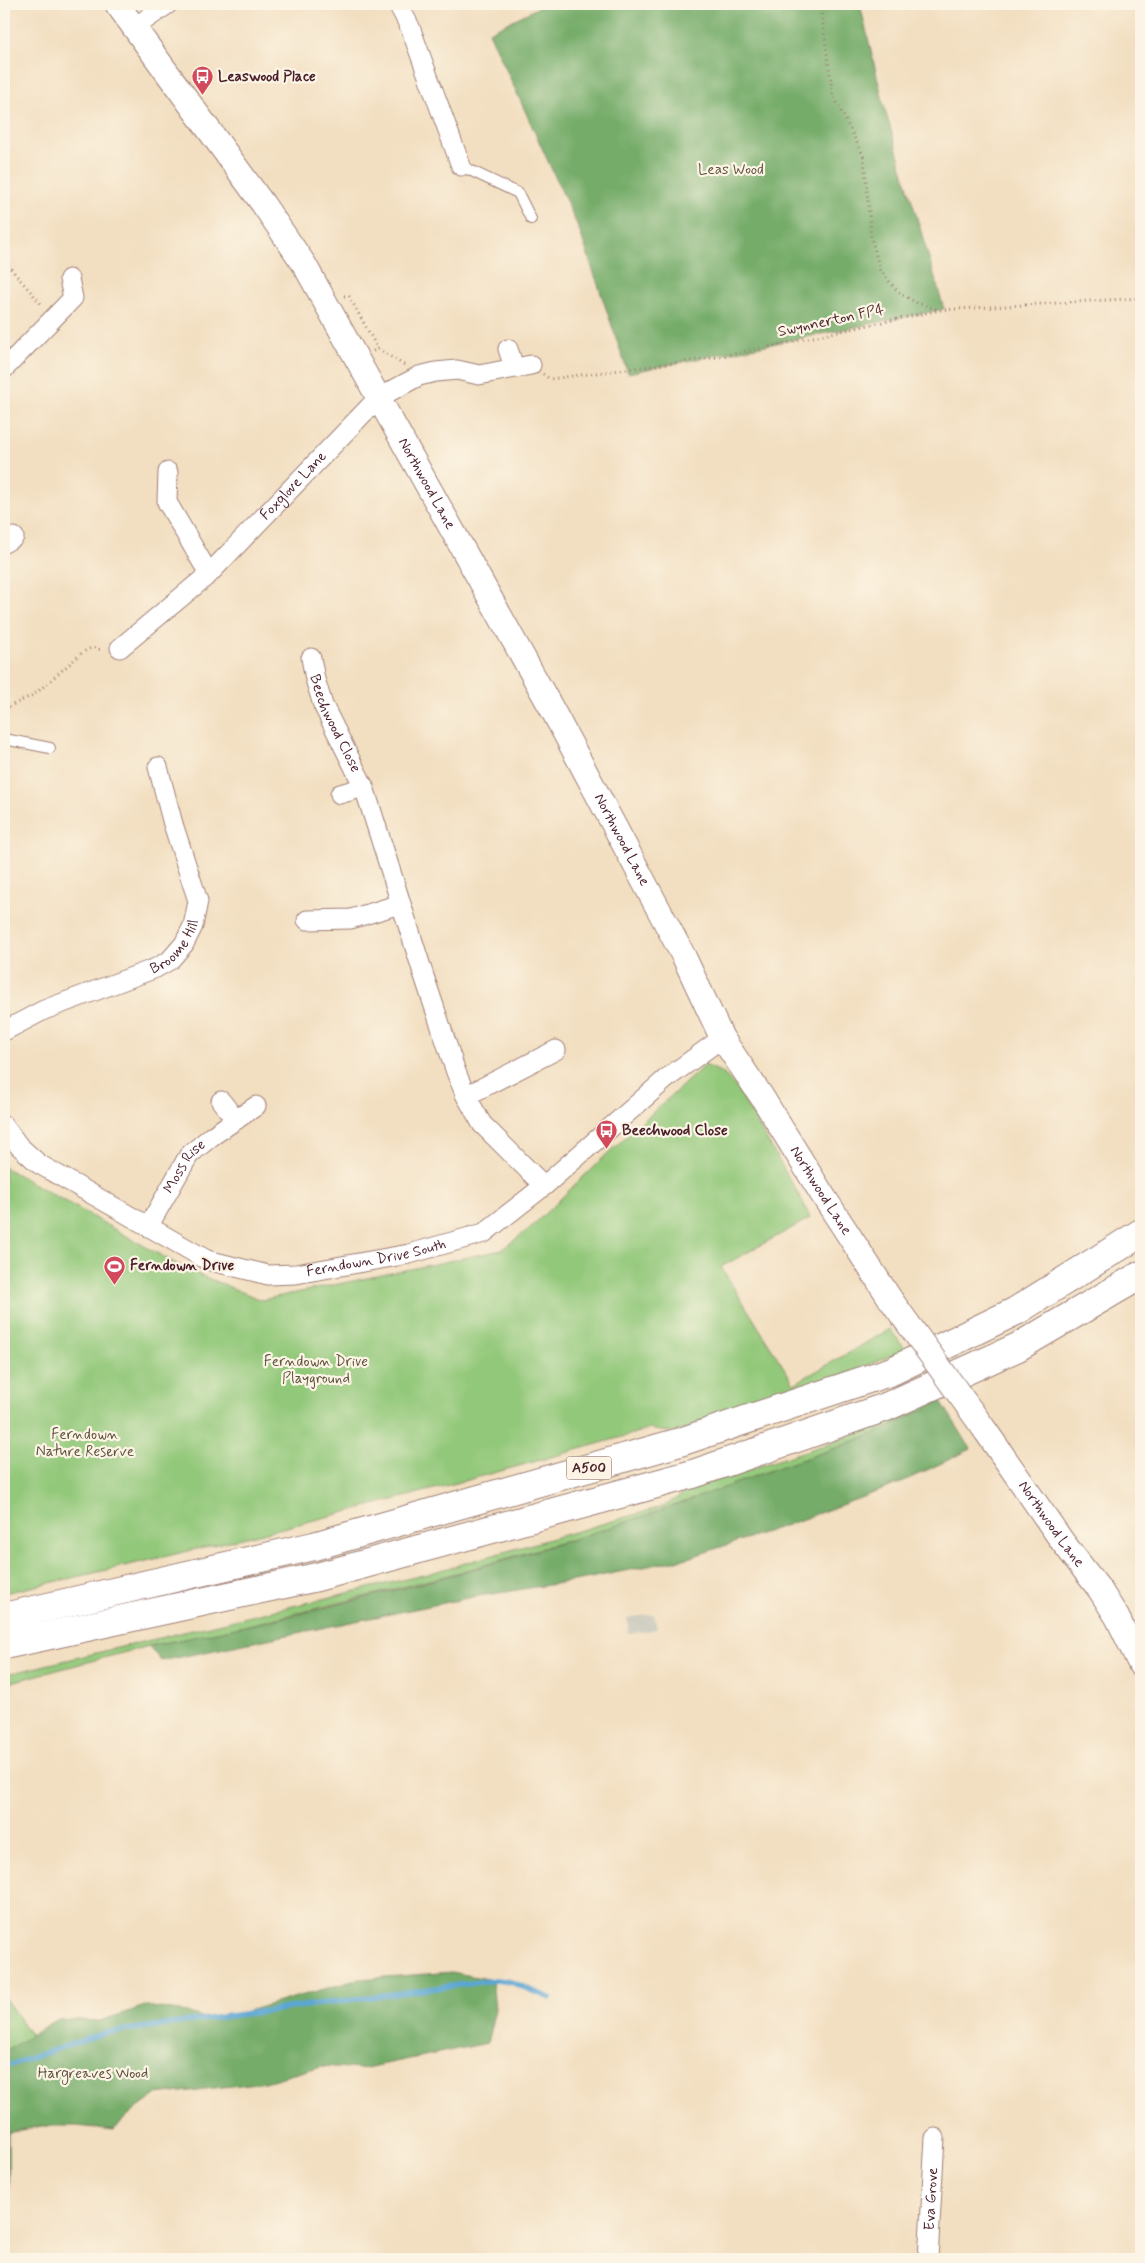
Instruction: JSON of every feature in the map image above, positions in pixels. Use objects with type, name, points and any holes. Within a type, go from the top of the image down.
[{"type":"highway","name":"A500","points":[[4,1617],[314,1546],[680,1442],[892,1371],[1016,1311],[1141,1233]]},
{"type":"highway","name":"A500","points":[[4,1645],[317,1577],[693,1474],[886,1407],[1018,1347],[1141,1275]]},
{"type":"street","name":"Northwood Lane","points":[[117,4],[263,204],[304,264],[558,719],[684,957],[722,1038],[891,1300],[1062,1541],[1100,1590],[1117,1616],[1141,1666]]},
{"type":"street","points":[[135,27],[168,4]]},
{"type":"street","points":[[398,4],[410,27],[461,166]]},
{"type":"street","points":[[4,369],[73,298],[69,278]]},
{"type":"street","name":"Foxglove Lane","points":[[120,648],[209,574],[378,398],[419,376],[448,370],[479,375],[518,361]]},
{"type":"street","points":[[168,472],[167,502],[209,574]]},
{"type":"street","name":"Beechwood Close","points":[[312,658],[314,679],[323,705],[364,786],[390,864],[400,904],[456,1072],[466,1096],[482,1124],[544,1186]]},
{"type":"street","name":"Broome Hill","points":[[4,1031],[44,1010],[156,968],[170,960],[184,944],[192,926],[198,901],[173,824],[158,767]]},
{"type":"street","name":"Beechwood Close","points":[[340,794],[364,786]]},
{"type":"street","points":[[307,920],[351,920],[400,904]]},
{"type":"street","name":"Ferndown Drive South","points":[[4,1126],[19,1146],[39,1164],[206,1260],[268,1276],[296,1274],[409,1254],[484,1233],[544,1186],[667,1078],[722,1038]]},
{"type":"street","points":[[466,1096],[556,1050]]},
{"type":"street","points":[[221,1101],[236,1120]]},
{"type":"street","name":"Moss Rise","points":[[148,1226],[189,1155],[256,1106]]},
{"type":"street","name":"Eva Grove","points":[[928,2259],[935,2138]]},
{"type":"lane","points":[[461,166],[518,193],[530,219]]},
{"type":"lane","points":[[4,739],[50,748]]},
{"type":"path","points":[[820,4],[833,95],[864,157],[871,236],[880,270],[898,292],[917,304],[940,310]]},
{"type":"path","points":[[4,261],[54,318]]},
{"type":"path","name":"Swynnerton FP4","points":[[518,361],[550,379],[719,357],[940,310],[1141,298]]},
{"type":"path","points":[[358,360],[378,348],[409,368],[413,379]]},
{"type":"path","points":[[4,709],[35,694],[83,652],[91,648],[101,650],[120,648]]},
{"type":"shaded area","points":[[654,1614],[657,1629],[629,1634],[627,1618]]},
{"type":"green space","name":"Leas Wood","points":[[545,4],[860,4],[885,110],[944,309],[628,373],[579,229],[489,32]]},
{"type":"green space","points":[[705,1065],[723,1073],[736,1087],[803,1202],[810,1218],[721,1267],[794,1384],[890,1329],[906,1350],[803,1391],[673,1433],[650,1429],[328,1517],[4,1593],[4,1167],[187,1270],[262,1300],[501,1250],[529,1229],[606,1155]]},
{"type":"green space","points":[[936,1398],[941,1401],[878,1432],[675,1507],[620,1525],[467,1570],[376,1594],[224,1631],[149,1646],[4,1684],[4,1675],[427,1574],[665,1506],[690,1489],[869,1430]]},
{"type":"green space","points":[[941,1401],[971,1449],[898,1484],[784,1526],[688,1558],[580,1580],[473,1597],[161,1661],[149,1646],[227,1630],[383,1593],[537,1550],[688,1501],[849,1443],[893,1425]]},
{"type":"green space","name":"Hargreaves Wood","points":[[452,1972],[492,1980],[495,2009],[487,2043],[361,2069],[322,2066],[265,2082],[156,2095],[127,2116],[114,2130],[77,2126],[41,2126],[8,2133],[9,2259],[4,2259],[4,2052],[58,2019],[100,2021],[145,2006],[187,2012],[213,2021],[359,1979]]},
{"type":"green space","points":[[4,1997],[31,2036],[4,2052]]},
{"type":"waterway","points":[[4,2067],[104,2033],[496,1980],[511,1982],[550,1998]]},
{"type":"place","name":"Leaswood Place","points":[[202,96]]},
{"type":"place","name":"Beechwood Close","points":[[606,1150]]},
{"type":"place","name":"Ferndown Drive","points":[[114,1285]]},
{"type":"park label","name":"Ferndown Drive Playground","points":[[316,1370]]},
{"type":"park label","name":"Ferndown Nature Reserve","points":[[85,1444]]}]
